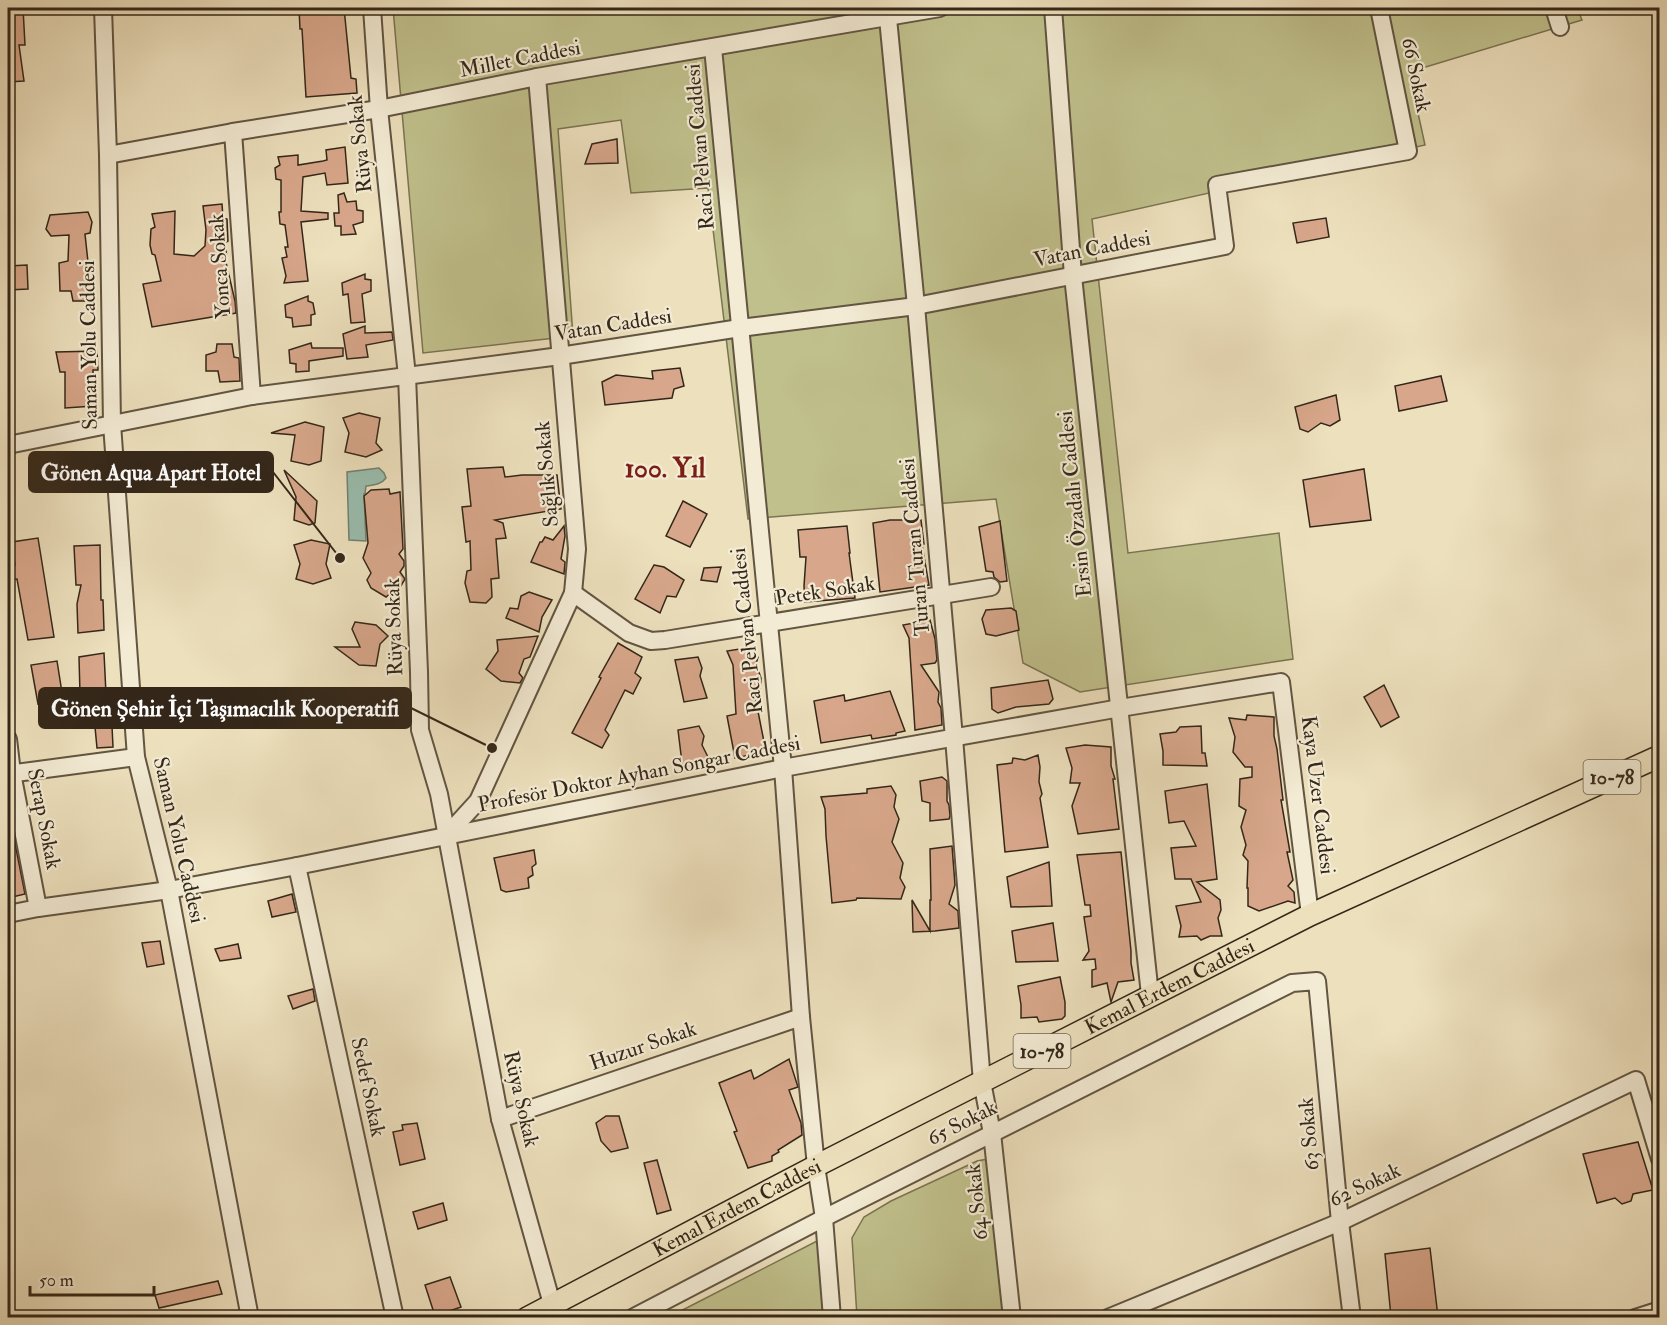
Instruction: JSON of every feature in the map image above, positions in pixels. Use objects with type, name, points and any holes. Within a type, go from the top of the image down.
[{"type":"main road","name":"Kemal Erdem Caddesi","points":[[527,1317],[556,1310],[816,1166],[1310,915],[1658,758]]},
{"type":"street","name":"Saman Yolu Caddesi","points":[[103,8],[108,155],[112,424],[136,757],[169,890],[250,1317]]},
{"type":"street","name":"Rüya Sokak","points":[[372,8],[379,109],[408,376],[420,730],[439,794],[500,1119],[556,1310]]},
{"type":"street","name":"Millet Caddesi","points":[[108,155],[379,109],[537,77],[713,48],[888,12],[940,8]]},
{"type":"street","name":"Ersin Özadalı Caddesi","points":[[1053,8],[1073,276],[1150,995]]},
{"type":"street","name":"66 Sokak","points":[[1225,246],[1217,185],[1408,151],[1379,8]]},
{"type":"street","points":[[1554,8],[1560,27]]},
{"type":"street","name":"Turan Turan Caddesi","points":[[888,12],[942,595],[982,1082]]},
{"type":"street","name":"Raci Pelvan Caddesi","points":[[713,48],[783,768],[801,1017],[816,1166],[824,1218],[832,1317]]},
{"type":"street","name":"Sağlık Sokak","points":[[447,835],[478,801],[573,593],[577,549],[537,77]]},
{"type":"street","name":"Yonca Sokak","points":[[233,132],[252,396]]},
{"type":"street","name":"Vatan Caddesi","points":[[8,445],[252,396],[560,356],[740,328],[916,306],[1225,246]]},
{"type":"street","name":"Petek Sokak","points":[[573,593],[629,633],[651,641],[991,587]]},
{"type":"street","name":"Profesör Doktor Ayhan Songar Caddesi","points":[[8,914],[169,890],[783,768],[1281,682]]},
{"type":"street","name":"Kaya Uzer Caddesi","points":[[1281,682],[1310,915]]},
{"type":"street","name":"Serap Sokak","points":[[8,739],[10,773],[38,908]]},
{"type":"street","points":[[10,773],[136,757]]},
{"type":"street","name":"Sedef Sokak","points":[[297,866],[395,1317]]},
{"type":"street","name":"65 Sokak","points":[[632,1317],[1292,983],[1317,981]]},
{"type":"street","name":"63 Sokak","points":[[1317,981],[1340,1222],[1352,1317]]},
{"type":"street","name":"Huzur Sokak","points":[[500,1119],[801,1017]]},
{"type":"street","name":"62 Sokak","points":[[1108,1317],[1340,1222],[1636,1080],[1659,1160]]},
{"type":"street","name":"64 Sokak","points":[[982,1082],[993,1133],[1012,1317]]},
{"type":"street","points":[[1635,1317],[1659,1310]]},
{"type":"green space","points":[[393,8],[1577,8],[1582,20],[1409,72],[1425,145],[1092,219],[1128,553],[1279,533],[1293,659],[1080,692],[1023,663],[996,499],[748,519],[708,188],[631,193],[621,120],[558,129],[573,336],[423,353]]},
{"type":"green space","points":[[988,1159],[1004,1317],[857,1317],[852,1238],[864,1217],[891,1201],[977,1161]]},
{"type":"green space","points":[[819,1240],[825,1313],[786,1318],[667,1318]]},
{"type":"shaded area","points":[[379,468],[386,478],[374,485],[366,486],[364,494],[366,541],[349,540],[347,472]]},
{"type":"building","points":[[8,8],[23,8],[25,45],[19,45],[24,81],[8,82]]},
{"type":"building","points":[[299,8],[344,8],[351,78],[356,79],[357,93],[306,97]]},
{"type":"building","points":[[617,139],[618,163],[585,164],[592,144]]},
{"type":"building","points":[[345,147],[348,183],[327,185],[325,173],[303,177],[301,211],[328,213],[328,219],[301,222],[308,281],[284,283],[286,276],[282,258],[287,257],[285,247],[288,247],[285,225],[280,224],[281,180],[276,179],[275,168],[280,165],[278,157],[298,155],[298,165],[327,160],[326,150]]},
{"type":"building","points":[[344,193],[347,202],[356,201],[357,210],[363,211],[363,222],[353,225],[356,234],[341,235],[341,226],[335,226],[334,213],[339,213],[338,195]]},
{"type":"building","points":[[222,204],[223,218],[227,219],[228,241],[225,243],[227,258],[225,258],[236,313],[152,327],[143,284],[161,281],[155,255],[152,254],[150,245],[151,229],[155,227],[152,214],[175,211],[174,254],[194,256],[205,246],[203,206]]},
{"type":"building","points":[[88,212],[92,222],[90,233],[85,234],[88,262],[93,265],[91,301],[73,301],[71,291],[60,291],[59,263],[68,261],[69,235],[51,236],[46,229],[50,215]]},
{"type":"building","points":[[1326,218],[1329,237],[1297,243],[1293,223]]},
{"type":"building","points":[[27,265],[28,289],[8,290],[8,266]]},
{"type":"building","points":[[365,274],[365,279],[371,280],[371,291],[362,294],[365,322],[351,323],[348,294],[343,295],[342,283]]},
{"type":"building","points":[[308,296],[308,301],[313,303],[315,314],[311,315],[311,325],[293,327],[292,318],[286,317],[285,305]]},
{"type":"building","points":[[365,326],[365,333],[392,332],[393,340],[366,345],[368,357],[347,359],[343,334]]},
{"type":"building","points":[[311,343],[312,348],[343,348],[343,356],[309,361],[309,371],[296,372],[296,364],[290,363],[289,350]]},
{"type":"building","points":[[217,344],[232,344],[234,357],[239,358],[240,381],[220,382],[218,371],[206,371],[206,355],[216,352]]},
{"type":"building","points":[[97,351],[98,370],[93,370],[94,406],[65,408],[65,372],[60,372],[56,352]]},
{"type":"building","points":[[680,368],[684,386],[674,389],[672,398],[605,405],[602,382],[616,375],[653,379],[652,371]]},
{"type":"building","points":[[1441,376],[1447,401],[1399,411],[1395,386]]},
{"type":"building","points":[[1336,395],[1340,420],[1330,426],[1321,423],[1308,432],[1300,429],[1295,407]]},
{"type":"building","points":[[359,413],[380,418],[376,443],[382,450],[366,457],[345,452],[349,433],[343,418]]},
{"type":"building","points":[[305,422],[324,427],[321,461],[309,465],[291,461],[295,435],[271,433]]},
{"type":"building","points":[[503,467],[505,477],[557,475],[561,509],[495,520],[503,523],[506,538],[496,539],[499,578],[491,579],[492,597],[486,603],[470,602],[465,583],[467,571],[471,570],[470,541],[466,542],[462,507],[471,506],[467,469]]},
{"type":"building","points":[[1364,469],[1371,520],[1310,527],[1303,480]]},
{"type":"building","points":[[284,470],[317,501],[315,523],[309,525],[294,520],[296,497]]},
{"type":"building","points":[[389,489],[390,494],[400,492],[403,549],[399,554],[404,561],[404,566],[400,572],[405,579],[396,594],[392,592],[386,597],[371,588],[367,580],[371,573],[363,558],[368,543],[364,496],[371,490]]},
{"type":"building","points":[[683,501],[707,514],[690,547],[666,536]]},
{"type":"building","points":[[890,520],[921,520],[924,544],[922,545],[929,585],[880,592],[873,523]]},
{"type":"building","points":[[1000,521],[1007,581],[1000,582],[994,577],[993,572],[986,571],[979,527]]},
{"type":"building","points":[[564,526],[565,536],[561,559],[565,562],[564,574],[531,562],[540,542],[545,537],[553,540]]},
{"type":"building","points":[[847,526],[855,598],[805,602],[806,557],[800,557],[798,530]]},
{"type":"building","points":[[38,538],[54,637],[28,640],[17,579],[8,580],[8,565],[15,565],[12,542]]},
{"type":"building","points":[[311,540],[330,544],[326,564],[331,578],[313,584],[296,579],[300,564],[294,545]]},
{"type":"building","points":[[100,545],[104,630],[78,633],[77,604],[81,585],[76,585],[74,546]]},
{"type":"building","points":[[654,565],[664,567],[684,580],[676,597],[667,596],[660,613],[635,599]]},
{"type":"building","points":[[721,567],[717,582],[701,580],[704,568]]},
{"type":"building","points":[[529,592],[552,600],[542,617],[539,632],[506,618],[510,608],[518,609],[521,596]]},
{"type":"building","points":[[1011,608],[1016,611],[1019,630],[996,636],[986,634],[982,619],[986,610]]},
{"type":"building","points":[[930,620],[937,660],[935,663],[921,665],[939,692],[938,702],[941,708],[942,725],[915,730],[909,638],[903,625]]},
{"type":"building","points":[[355,622],[376,625],[388,636],[380,644],[376,666],[359,665],[335,647],[360,647],[352,629]]},
{"type":"building","points":[[538,636],[530,657],[524,659],[519,673],[523,678],[520,683],[501,681],[486,669],[498,651],[497,640]]},
{"type":"building","points":[[618,643],[642,657],[635,673],[641,678],[633,694],[625,690],[605,730],[609,735],[602,748],[572,733]]},
{"type":"building","points":[[752,647],[758,657],[756,664],[761,678],[760,690],[754,691],[766,752],[735,758],[727,716],[736,714],[733,665],[727,651]]},
{"type":"building","points":[[104,653],[106,694],[80,694],[79,657]]},
{"type":"building","points":[[698,657],[702,668],[700,676],[707,698],[684,702],[675,660]]},
{"type":"building","points":[[57,661],[63,699],[38,704],[31,665]]},
{"type":"building","points":[[1048,680],[1053,699],[1049,704],[1016,707],[998,713],[992,709],[991,688]]},
{"type":"building","points":[[1384,685],[1399,717],[1381,727],[1364,697]]},
{"type":"building","points":[[890,691],[905,731],[872,739],[871,735],[821,743],[814,701],[844,695],[845,701]]},
{"type":"building","points":[[1247,715],[1274,717],[1274,736],[1283,800],[1281,800],[1290,852],[1287,852],[1293,880],[1288,886],[1294,892],[1295,903],[1288,901],[1259,911],[1248,906],[1248,861],[1243,855],[1246,845],[1241,827],[1246,810],[1239,806],[1240,779],[1252,777],[1252,767],[1245,767],[1233,752],[1235,737],[1229,718],[1246,720]]},
{"type":"building","points":[[112,726],[113,747],[97,748],[95,727]]},
{"type":"building","points":[[699,726],[704,736],[702,745],[708,757],[705,767],[683,771],[678,730]]},
{"type":"building","points":[[1201,726],[1202,753],[1205,753],[1207,766],[1163,765],[1160,734],[1176,732],[1180,727]]},
{"type":"building","points":[[1085,745],[1111,747],[1111,766],[1115,779],[1113,779],[1119,829],[1078,834],[1072,806],[1080,783],[1070,783],[1072,768],[1066,748]]},
{"type":"building","points":[[1038,755],[1042,794],[1040,798],[1048,847],[1005,852],[997,765],[1012,763],[1013,758],[1025,760]]},
{"type":"building","points":[[942,777],[947,781],[950,816],[949,819],[930,821],[930,803],[922,801],[920,781]]},
{"type":"building","points":[[1207,784],[1217,879],[1197,882],[1220,900],[1221,910],[1218,918],[1222,936],[1210,936],[1201,940],[1197,936],[1179,937],[1181,926],[1176,906],[1201,902],[1191,879],[1175,879],[1171,848],[1196,846],[1184,821],[1169,823],[1165,791]]},
{"type":"building","points":[[891,786],[896,795],[894,807],[899,819],[892,842],[903,863],[900,878],[905,887],[901,899],[857,898],[832,903],[825,809],[821,797],[867,793],[867,789]]},
{"type":"building","points":[[8,823],[11,823],[25,894],[8,898]]},
{"type":"building","points":[[952,846],[955,885],[949,904],[958,911],[959,928],[935,931],[913,932],[912,900],[930,931],[930,849]]},
{"type":"building","points":[[534,850],[536,864],[532,867],[533,875],[528,878],[529,888],[506,892],[501,890],[494,858]]},
{"type":"building","points":[[1121,852],[1134,980],[1118,982],[1111,1002],[1107,983],[1092,987],[1092,970],[1096,969],[1095,959],[1083,960],[1089,951],[1084,917],[1091,916],[1090,905],[1085,905],[1077,855]]},
{"type":"building","points":[[1049,862],[1052,906],[1011,907],[1007,877]]},
{"type":"building","points":[[292,894],[296,912],[272,917],[268,901]]},
{"type":"building","points":[[1053,923],[1058,961],[1016,962],[1012,931]]},
{"type":"building","points":[[160,941],[164,964],[147,967],[142,943]]},
{"type":"building","points":[[238,944],[241,958],[220,961],[215,949]]},
{"type":"building","points":[[1060,977],[1065,1016],[1062,1019],[1039,1022],[1037,1017],[1021,1018],[1018,986]]},
{"type":"building","points":[[313,989],[315,1001],[293,1009],[288,996]]},
{"type":"building","points":[[789,1059],[798,1087],[789,1090],[801,1123],[802,1135],[778,1150],[779,1152],[772,1156],[772,1161],[748,1168],[719,1083],[751,1070],[754,1079]]},
{"type":"building","points":[[606,1116],[619,1116],[628,1148],[611,1152],[601,1141],[596,1123]]},
{"type":"building","points":[[417,1123],[425,1159],[400,1165],[393,1132],[403,1130],[402,1125]]},
{"type":"building","points":[[1638,1142],[1653,1190],[1633,1194],[1631,1201],[1622,1204],[1615,1198],[1597,1203],[1583,1154]]},
{"type":"building","points":[[657,1160],[671,1210],[657,1214],[644,1163]]},
{"type":"building","points":[[443,1203],[447,1220],[418,1229],[413,1212]]},
{"type":"building","points":[[1430,1248],[1438,1317],[1391,1317],[1385,1254]]},
{"type":"building","points":[[450,1277],[461,1307],[435,1316],[425,1285]]},
{"type":"building","points":[[218,1281],[222,1294],[159,1308],[155,1295]]},
{"type":"place","name":"Gönen Aqua Apart Hotel","points":[[340,558]]},
{"type":"place","name":"Gönen Şehir İçi Taşımacılık Kooperatifi","points":[[492,748]]},
{"type":"district","name":"100. Yıl","points":[[665,468]]}]
